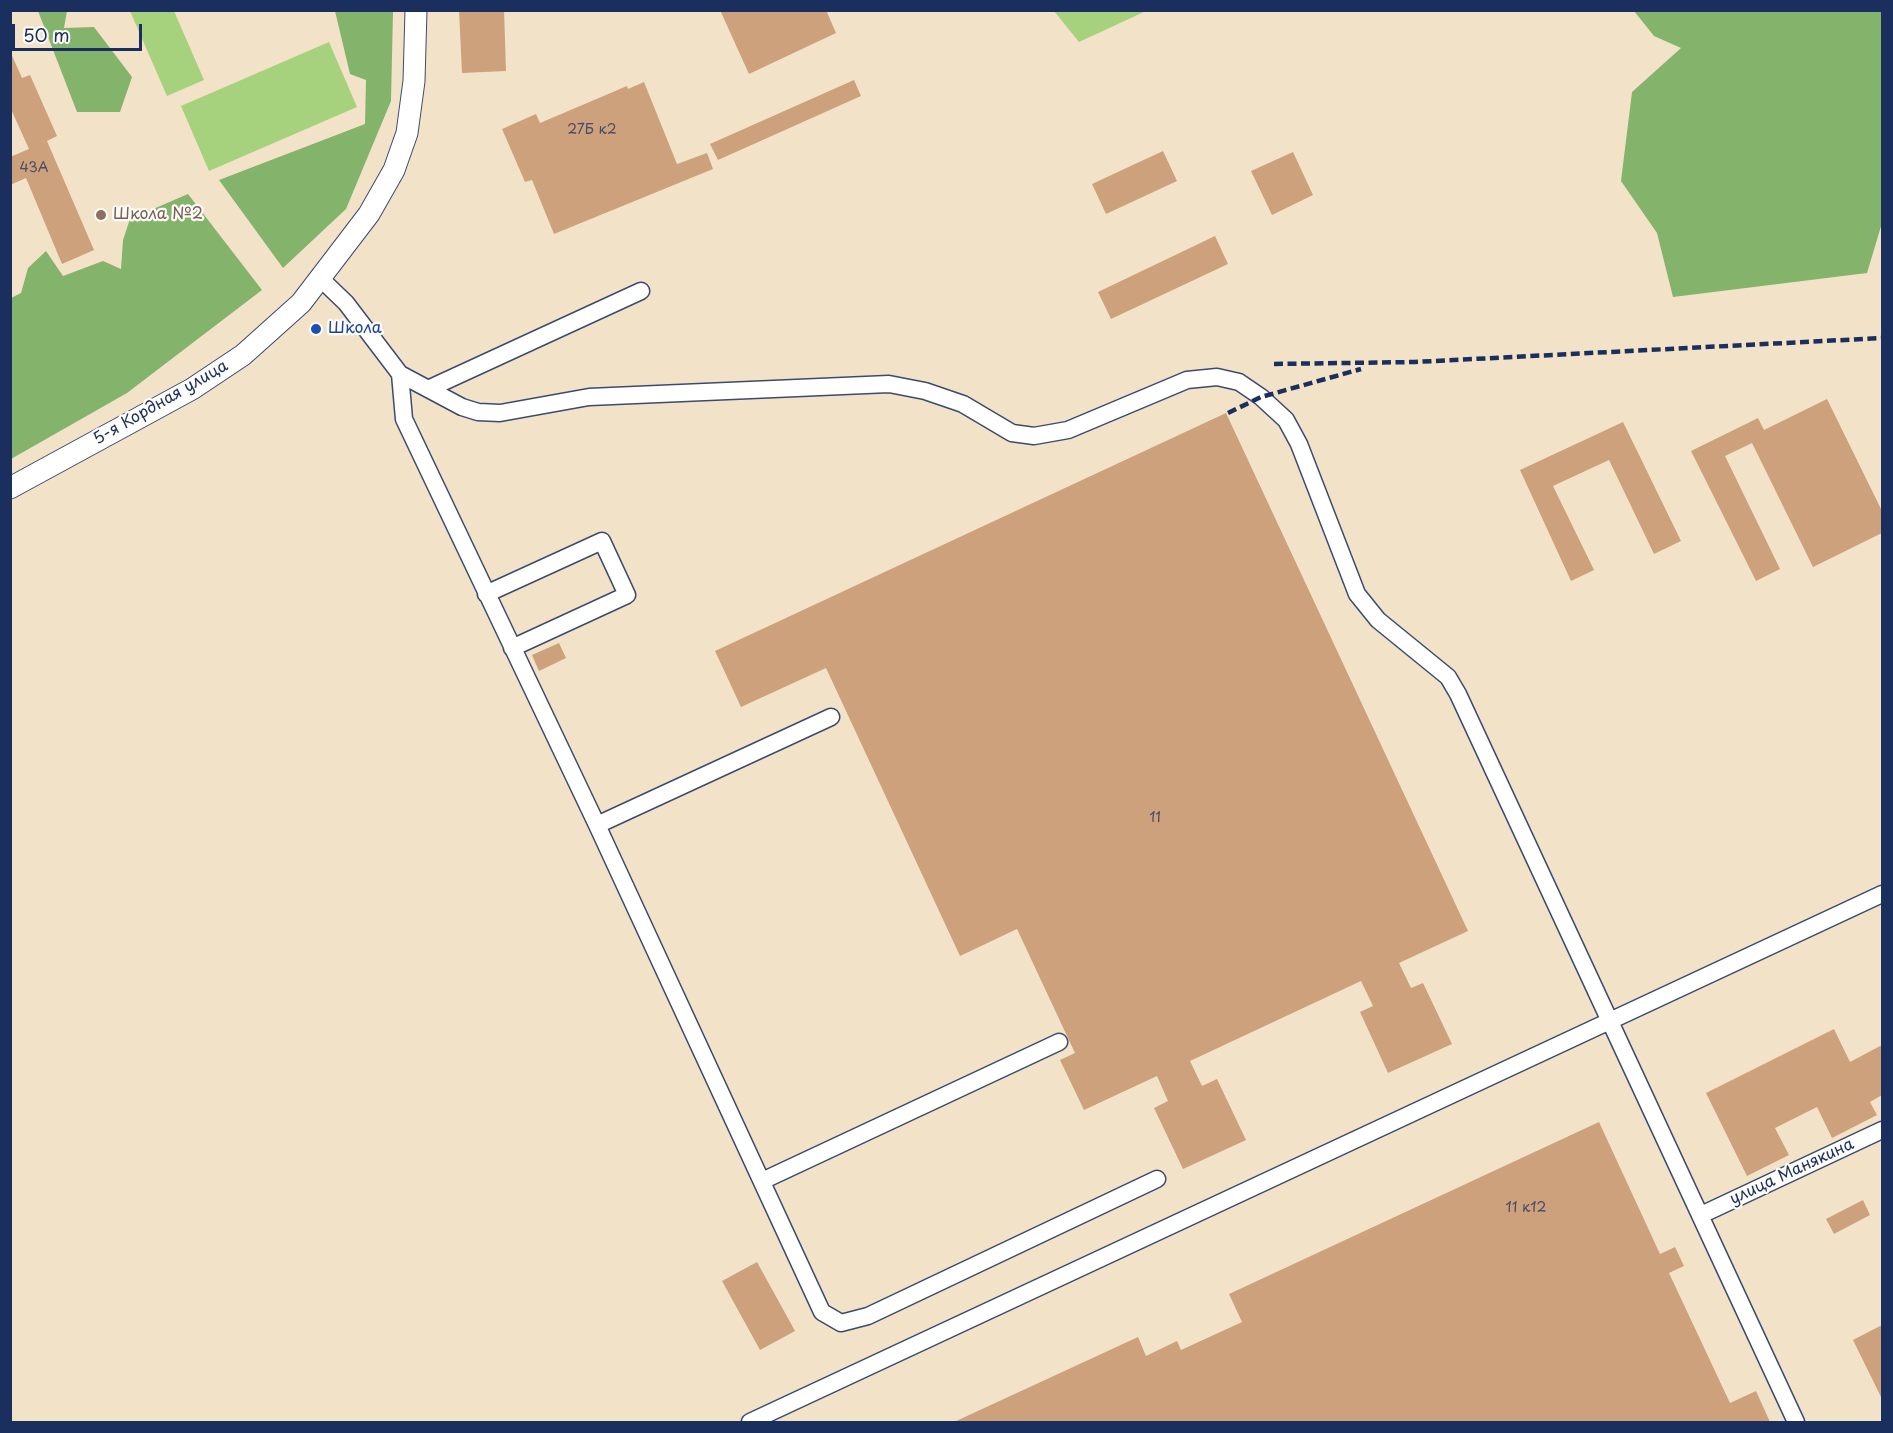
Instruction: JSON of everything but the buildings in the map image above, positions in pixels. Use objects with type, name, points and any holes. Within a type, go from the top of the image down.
[{"type":"main road","name":"5-я Кордная улица","points":[[10,488],[192,389],[243,355],[281,324],[321,279],[369,214],[394,170],[406,133],[414,81],[416,10]]},
{"type":"lane","points":[[321,279],[346,303],[400,374],[462,407],[478,412],[500,413],[589,397],[889,384],[963,404],[1012,433],[1034,436],[1068,430],[1187,380],[1217,377],[1239,382],[1261,397],[1286,420],[1299,444],[1357,594],[1378,620],[1432,662],[1453,685],[1796,1422]]},
{"type":"lane","points":[[428,389],[641,291]]},
{"type":"lane","points":[[400,374],[404,419],[597,825],[822,1312],[841,1323],[868,1316],[1157,1179]]},
{"type":"lane","points":[[486,594],[602,541],[627,595],[512,648]]},
{"type":"lane","points":[[597,825],[831,717]]},
{"type":"lane","points":[[750,1422],[1882,894]]},
{"type":"lane","points":[[762,1181],[1059,1042]]},
{"type":"lane","name":"улица Манякина","points":[[1701,1215],[1882,1130]]},
{"type":"green space","points":[[38,11],[67,11],[64,28],[94,27],[132,77],[120,112],[77,112]]},
{"type":"green space","points":[[130,11],[174,11],[204,80],[167,96]]},
{"type":"green space","points":[[335,11],[393,11],[391,101],[346,209],[283,268],[219,180],[365,124],[366,80],[350,74]]},
{"type":"green space","points":[[1054,11],[1146,11],[1079,42]]},
{"type":"green space","points":[[1634,11],[1882,11],[1882,223],[1867,273],[1673,297],[1657,233],[1621,181],[1632,92],[1681,48],[1654,36]]},
{"type":"green space","points":[[329,42],[357,107],[209,171],[181,106]]},
{"type":"green space","points":[[188,194],[262,290],[127,393],[11,459],[11,298],[21,293],[28,268],[46,251],[63,276],[103,261],[121,269],[123,240],[130,219]]},
{"type":"railway","points":[[1274,364],[1415,362],[1882,338]]},
{"type":"railway","points":[[1228,413],[1261,397],[1361,369]]},
{"type":"place","name":"Школа №2","points":[[101,215]]},
{"type":"place","name":"Школа","points":[[316,329]]}]
